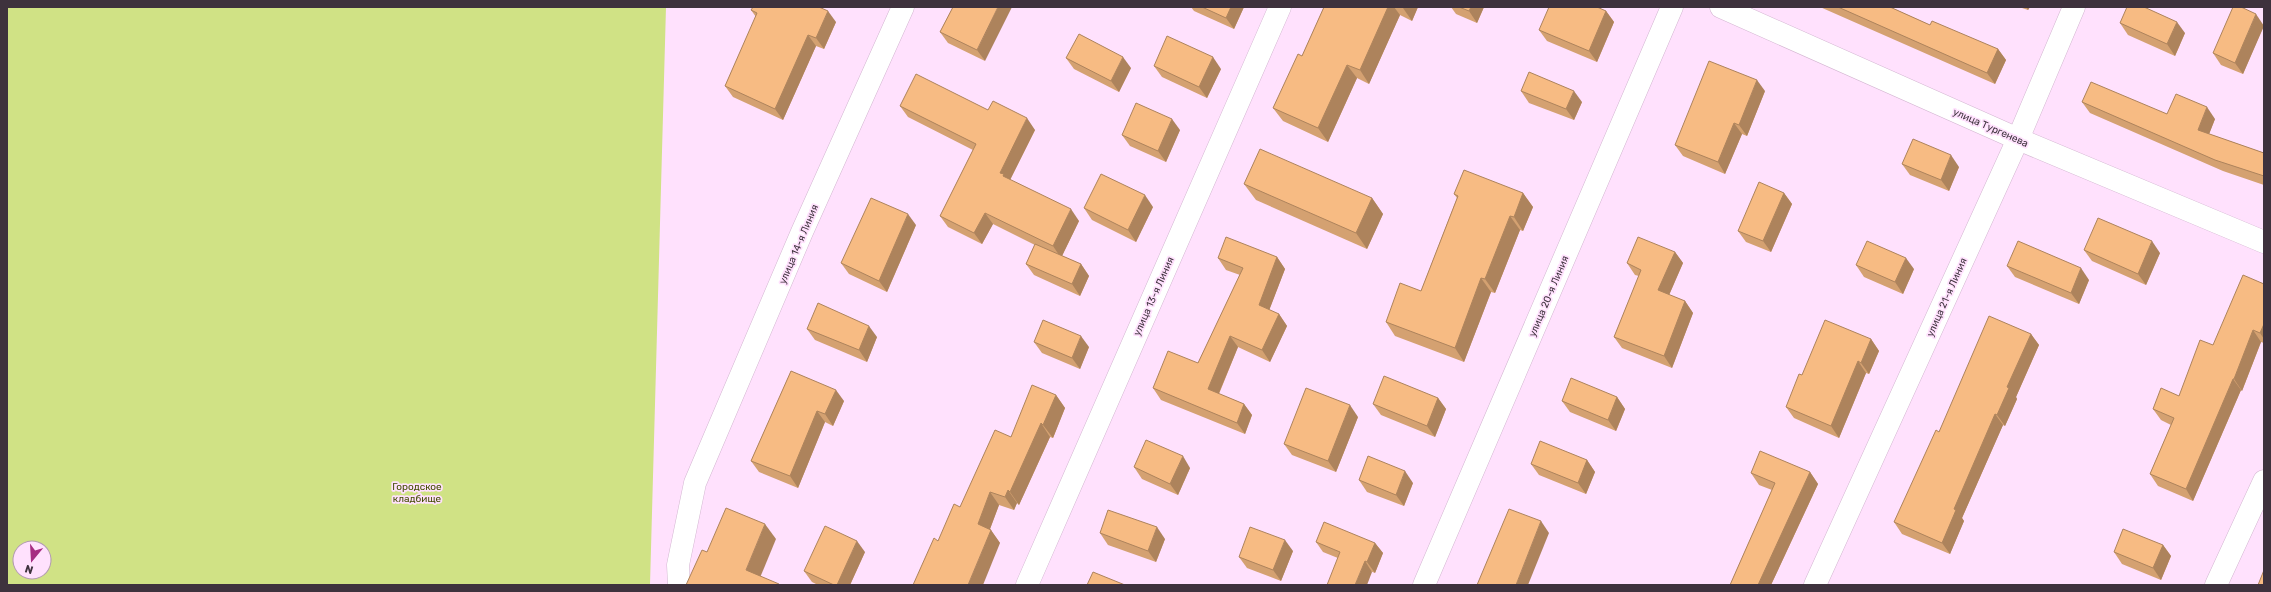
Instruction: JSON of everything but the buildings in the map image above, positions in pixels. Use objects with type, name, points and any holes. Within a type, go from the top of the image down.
[{"type":"street","name":"улица 14-я Линия","points":[[679,585],[678,564],[695,483],[802,232],[903,7]]},
{"type":"street","name":"улица 13-я Линия","points":[[1028,585],[1280,7]]},
{"type":"street","name":"улица 20-я Линия","points":[[1424,585],[1672,7]]},
{"type":"street","name":"улица Тургенева","points":[[1721,7],[2018,139],[2264,242]]},
{"type":"street","name":"улица 21-я Линия","points":[[1815,585],[2018,139],[2074,7]]},
{"type":"street","points":[[2216,585],[2264,480]]},
{"type":"green space","name":"Городское кладбище","points":[[7,7],[666,7],[650,585],[7,585]]}]
